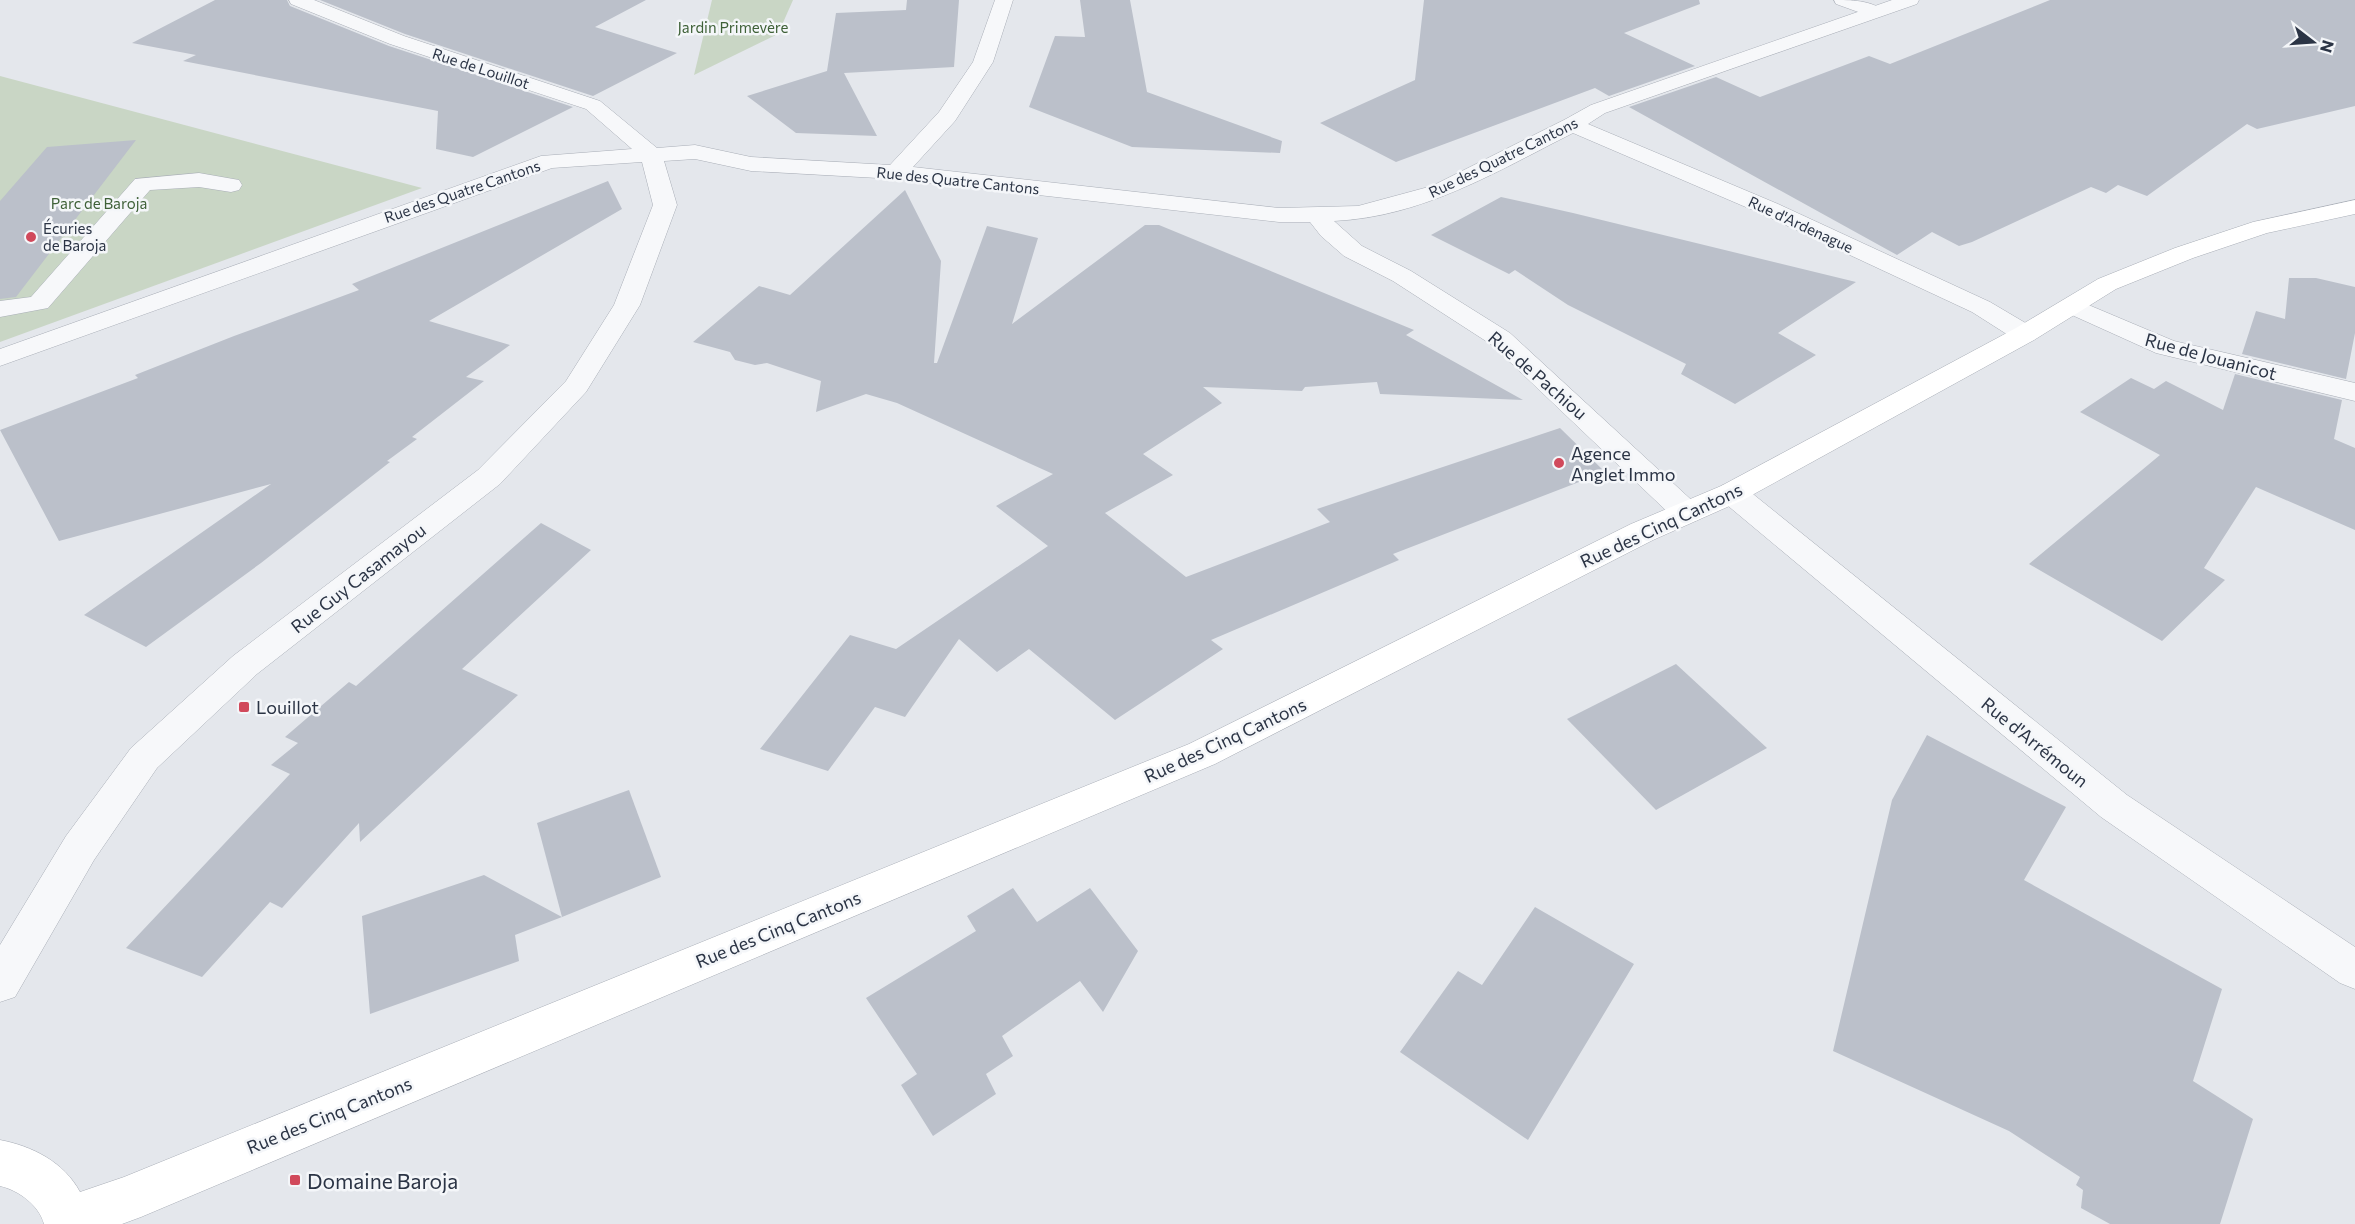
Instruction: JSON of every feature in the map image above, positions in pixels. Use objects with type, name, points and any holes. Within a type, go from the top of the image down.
[{"type":"street","name":"Rue de Louillot","points":[[298,0],[397,40],[593,105],[651,154]]},
{"type":"street","points":[[896,172],[947,116],[982,62],[1004,0]]},
{"type":"street","points":[[1843,0],[1875,12]]},
{"type":"street","name":"Rue des Quatre Cantons","points":[[0,358],[512,172],[549,161],[695,152],[750,164],[896,172],[1278,215],[1358,213],[1392,206],[1440,191],[1572,125],[1598,109],[1910,0]]},
{"type":"street","name":"Rue d'Ardenague","points":[[1572,125],[1770,209],[1981,307],[2025,334]]},
{"type":"street","name":"Rue Guy Casamayou","points":[[0,983],[80,848],[144,758],[245,665],[489,477],[576,386],[627,305],[665,205],[651,154]]},
{"type":"street","points":[[0,309],[39,303],[143,184],[199,180],[231,184]]},
{"type":"street","name":"Rue des Cinq Cantons","points":[[68,1222],[1202,754],[1641,532],[1732,493],[2025,334],[2107,284],[2184,253],[2261,227],[2355,207]]},
{"type":"street","name":"Rue de Pachiou","points":[[1317,215],[1329,231],[1353,251],[1402,276],[1501,339],[1688,513]]},
{"type":"street","name":"Rue de Jouanicot","points":[[2072,306],[2165,347],[2355,392]]},
{"type":"street","name":"Rue d'Arrémoun","points":[[1732,493],[2114,806],[2355,970]]},
{"type":"street","points":[[0,1163],[13,1164],[48,1185],[68,1222]]},
{"type":"green space","name":"Jardin Primevère","points":[[712,0],[793,0],[778,34],[694,75]]},
{"type":"green space","name":"Parc de Baroja","points":[[0,76],[422,188],[0,342]]},
{"type":"building","points":[[215,0],[287,0],[290,6],[389,46],[573,107],[473,157],[436,149],[438,111],[183,61],[196,55],[132,43]]},
{"type":"building","points":[[320,0],[646,0],[595,27],[677,53],[593,96],[405,34]]},
{"type":"building","points":[[907,0],[959,0],[954,67],[844,73],[877,136],[796,133],[747,96],[827,71],[836,13],[906,10]]},
{"type":"building","points":[[1080,0],[1130,0],[1147,92],[1282,141],[1280,153],[1132,147],[1029,107],[1055,36],[1085,37]]},
{"type":"building","points":[[1424,0],[1699,0],[1700,4],[1624,33],[1695,66],[1609,96],[1595,88],[1396,162],[1320,123],[1415,80]]},
{"type":"building","points":[[2050,0],[2355,0],[2355,106],[2257,129],[2247,124],[2147,196],[2118,185],[2106,193],[2091,187],[1972,242],[1959,246],[1932,232],[1897,255],[1629,107],[1716,77],[1760,97],[1869,56],[1890,64]]},
{"type":"building","name":"Écuries de Baroja","points":[[136,140],[16,297],[0,299],[0,201],[47,147]]},
{"type":"building","points":[[608,181],[622,209],[429,321],[510,345],[466,377],[484,381],[412,437],[417,439],[387,461],[390,462],[261,563],[146,647],[84,615],[271,484],[59,541],[0,430],[138,378],[135,375],[234,336],[359,290],[352,284]]},
{"type":"building","points":[[905,190],[941,261],[934,363],[937,363],[987,226],[1038,238],[1012,324],[1145,225],[1159,225],[1414,330],[1406,335],[1523,400],[1380,394],[1377,382],[1305,387],[1302,391],[1203,387],[1222,403],[1143,454],[1173,475],[1105,513],[1186,577],[1330,522],[1317,509],[1560,428],[1605,472],[1393,554],[1399,560],[1211,640],[1223,649],[1115,720],[1029,649],[997,672],[959,639],[905,717],[875,707],[828,771],[760,749],[850,635],[896,649],[1048,546],[996,506],[1053,474],[897,403],[866,394],[816,412],[821,381],[767,363],[755,365],[735,360],[730,352],[693,342],[759,286],[790,295]]},
{"type":"building","points":[[1501,197],[1856,282],[1778,333],[1816,355],[1735,404],[1681,374],[1686,364],[1568,305],[1515,270],[1509,274],[1431,235]]},
{"type":"building","points":[[2289,278],[2316,278],[2355,287],[2355,333],[2346,379],[2242,354],[2256,311],[2285,319]]},
{"type":"building","points":[[2235,374],[2342,400],[2334,439],[2355,448],[2355,530],[2256,487],[2204,568],[2225,580],[2162,641],[2029,564],[2160,455],[2080,412],[2131,378],[2154,389],[2166,381],[2223,410]]},
{"type":"building","points":[[541,523],[591,550],[462,669],[518,695],[360,842],[359,823],[282,908],[270,902],[202,977],[126,948],[290,774],[271,765],[298,743],[285,737],[349,682],[356,686]]},
{"type":"building","points":[[1676,664],[1767,748],[1656,810],[1567,719]]},
{"type":"building","points":[[1927,735],[2066,807],[2024,880],[2222,989],[2193,1081],[2253,1119],[2220,1224],[2110,1224],[2081,1208],[2083,1190],[2076,1185],[2080,1177],[2009,1131],[1833,1051],[1892,800]]},
{"type":"building","points":[[629,790],[661,877],[562,917],[537,823]]},
{"type":"building","points":[[484,875],[562,917],[515,935],[519,961],[370,1014],[362,916]]},
{"type":"building","points":[[1013,888],[1037,922],[1090,888],[1138,951],[1103,1012],[1080,981],[1002,1036],[1013,1056],[986,1074],[996,1094],[933,1136],[901,1085],[917,1074],[866,998],[976,931],[967,916]]},
{"type":"building","points":[[1535,907],[1634,964],[1528,1140],[1400,1052],[1458,971],[1482,985]]},
{"type":"place","name":"Écuries de Baroja","points":[[31,237]]},
{"type":"place","name":"Agence Anglet Immo","points":[[1559,463]]},
{"type":"place","name":"Louillot","points":[[244,707]]},
{"type":"place","name":"Domaine Baroja","points":[[295,1180]]}]
